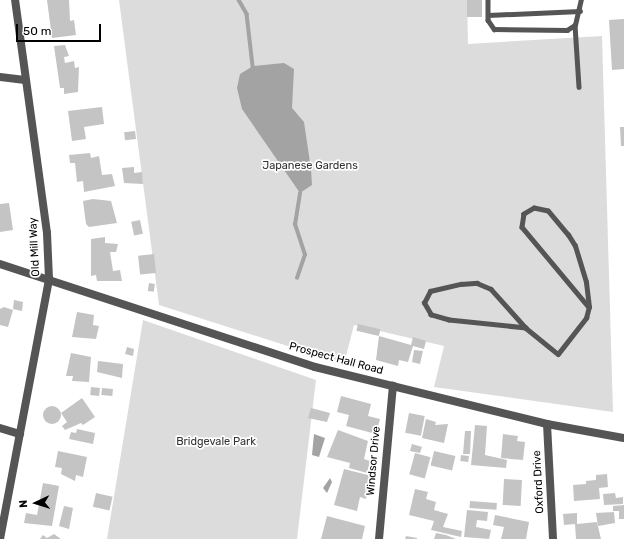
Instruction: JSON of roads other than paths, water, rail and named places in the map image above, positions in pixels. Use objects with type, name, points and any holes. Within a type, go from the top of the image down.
[{"type":"street","name":"Old Mill Way","points":[[0,539],[49,279],[47,233],[15,0]]},
{"type":"street","points":[[0,77],[25,80]]},
{"type":"street","name":"Prospect Hall Road","points":[[0,264],[315,367],[547,424],[624,438]]},
{"type":"street","name":"Windsor Drive","points":[[379,539],[392,386]]},
{"type":"street","name":"Oxford Drive","points":[[547,424],[554,539]]},
{"type":"street","points":[[0,428],[20,434]]},
{"type":"lane","points":[[488,0],[488,15],[494,29],[567,30],[575,25]]},
{"type":"lane","points":[[579,86],[575,25],[580,11],[581,0]]},
{"type":"lane","points":[[488,15],[580,11]]},
{"type":"lane","points":[[526,328],[483,325],[431,315],[426,310],[426,296],[440,288],[477,284],[491,289],[526,328],[558,354],[580,329],[589,307],[580,260],[568,235],[544,208],[534,208],[524,214],[522,227],[535,245],[589,307]]},
{"type":"waterway","points":[[239,0],[247,14],[253,66]]},
{"type":"waterway","points":[[297,278],[305,255],[295,225],[300,193]]},
{"type":"park label","name":"Japanese Gardens","points":[[310,166]]},
{"type":"park label","name":"Bridgevale Park","points":[[216,442]]}]
